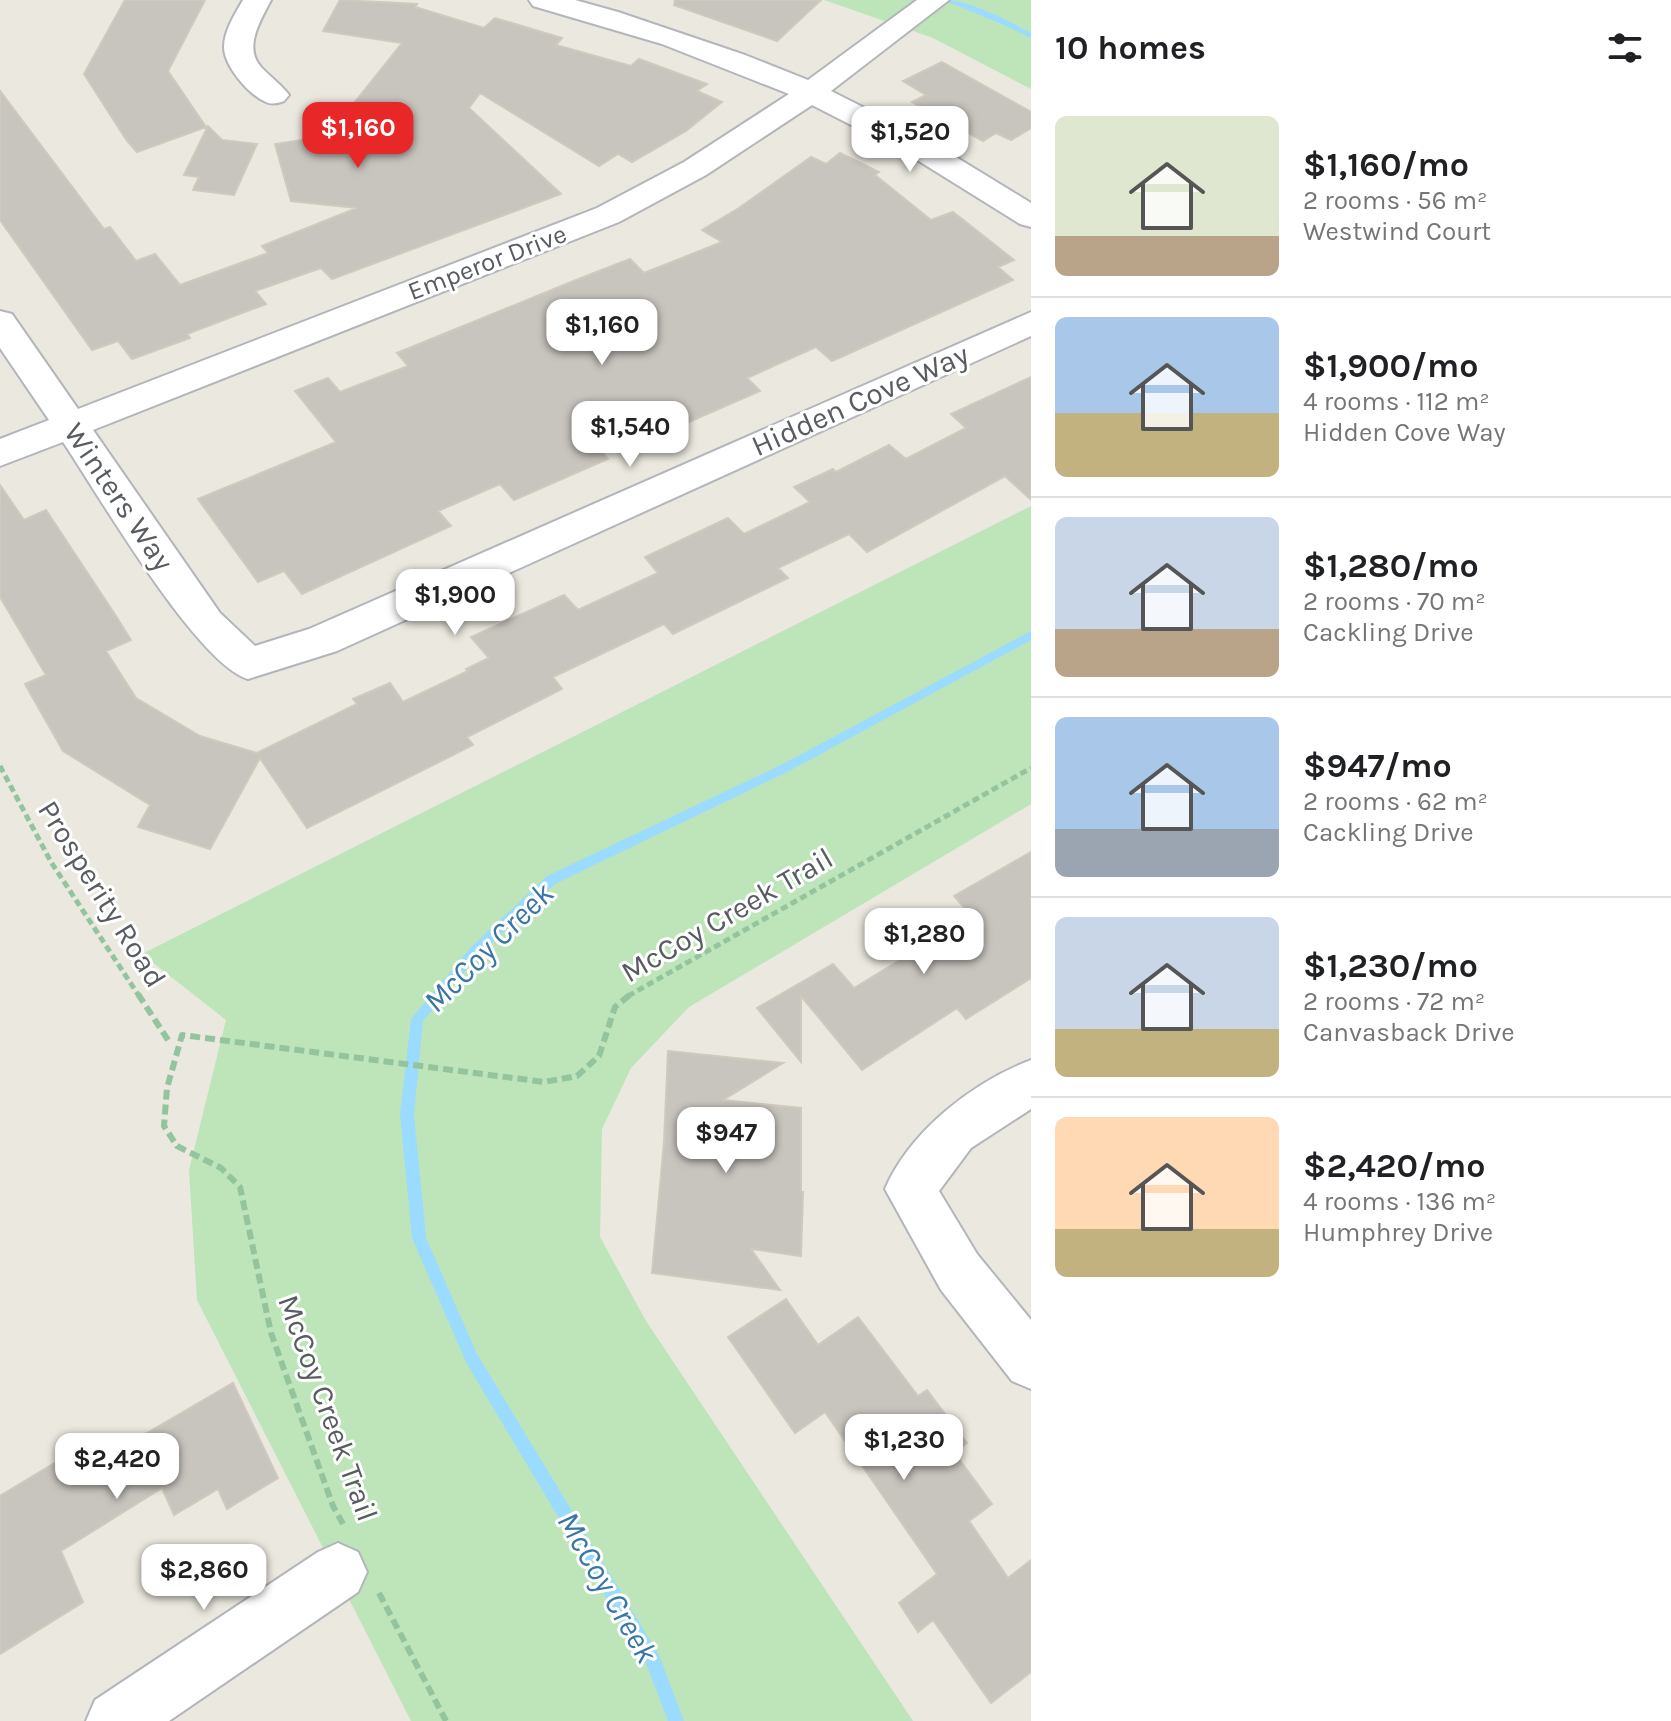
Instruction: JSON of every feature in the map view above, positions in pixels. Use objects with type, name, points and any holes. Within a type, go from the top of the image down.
[{"type":"street","points":[[257,0],[241,30],[237,47],[242,67],[274,95]]},
{"type":"street","points":[[543,0],[660,33],[811,92],[937,157],[1031,217]]},
{"type":"street","name":"Emperor Drive","points":[[0,453],[608,215],[661,190],[733,148],[935,0]]},
{"type":"street","name":"Winters Way","points":[[0,322],[206,624],[248,664]]},
{"type":"street","name":"Hidden Cove Way","points":[[248,664],[323,640],[1031,323]]},
{"type":"street","points":[[1031,1082],[954,1132],[910,1189],[959,1272],[1031,1362]]},
{"type":"street","points":[[116,1721],[353,1563]]},
{"type":"path","name":"Prosperity Road","points":[[0,766],[51,862],[170,1043]]},
{"type":"path","name":"McCoy Creek Trail","points":[[446,1721],[353,1563],[271,1333],[240,1187],[221,1168],[177,1146],[164,1126],[167,1088],[182,1035],[544,1082],[577,1076],[599,1056],[615,1007],[640,987],[1031,768]]},
{"type":"green space","points":[[824,0],[1031,0],[1031,89],[933,38]]},
{"type":"green space","points":[[1031,506],[1031,804],[689,1007],[631,1068],[602,1129],[600,1237],[646,1321],[913,1721],[411,1721],[197,1300],[189,1170],[226,1020],[142,954]]},
{"type":"building","points":[[125,0],[205,0],[168,71],[206,127],[137,152],[84,74]]},
{"type":"building","points":[[340,0],[417,4],[415,7],[484,28],[495,18],[562,38],[556,45],[631,66],[639,59],[707,84],[697,91],[722,102],[686,131],[632,162],[618,154],[599,166],[480,93],[469,108],[561,194],[332,279],[321,268],[255,291],[266,304],[187,334],[190,338],[132,359],[118,341],[92,350],[0,220],[0,91],[104,229],[110,227],[136,261],[155,254],[180,285],[268,253],[262,246],[357,208],[291,201],[275,144],[323,137],[334,128],[402,43],[323,31]]},
{"type":"building","points":[[675,0],[821,0],[777,41],[674,5]]},
{"type":"building","points":[[942,62],[1031,112],[1031,128],[1011,140],[996,133],[983,141],[912,102],[926,95],[903,81]]},
{"type":"building","points":[[208,126],[222,140],[257,144],[234,195],[193,190],[199,177],[184,175]]},
{"type":"building","points":[[840,153],[879,172],[875,175],[931,220],[953,212],[1014,260],[998,267],[1013,280],[832,361],[816,347],[747,378],[760,391],[682,425],[670,413],[595,444],[608,459],[514,500],[500,484],[438,511],[451,526],[302,594],[284,571],[258,582],[198,499],[336,442],[295,391],[328,378],[340,392],[408,366],[397,353],[576,280],[630,259],[644,273],[722,242],[702,230],[811,157],[826,164]]},
{"type":"building","points":[[1031,377],[1031,500],[1005,476],[867,552],[849,534],[778,568],[788,578],[673,634],[664,624],[553,677],[562,689],[467,737],[473,745],[307,828],[260,758],[210,849],[138,827],[150,805],[63,751],[25,684],[46,675],[0,597],[0,485],[24,520],[46,510],[114,613],[131,640],[106,651],[136,698],[200,736],[257,753],[357,704],[353,699],[390,683],[403,702],[468,671],[466,669],[489,658],[471,637],[564,595],[578,610],[658,573],[645,557],[728,518],[744,534],[810,502],[794,487],[833,469],[836,472],[889,445],[906,459],[966,428],[951,414]]},
{"type":"building","points":[[1031,852],[1031,978],[966,1019],[957,1008],[862,1070],[801,996],[801,1062],[757,1008],[833,964],[854,988],[972,916],[954,896]]},
{"type":"building","points":[[668,1051],[783,1063],[723,1100],[801,1108],[801,1256],[751,1249],[780,1290],[652,1273],[664,1142]]},
{"type":"building","points":[[786,1299],[818,1345],[858,1317],[918,1396],[927,1390],[967,1443],[954,1452],[992,1504],[969,1521],[1008,1578],[1031,1560],[1031,1672],[991,1703],[933,1620],[918,1632],[899,1603],[937,1574],[825,1412],[795,1433],[728,1337]]},
{"type":"building","points":[[233,1383],[278,1478],[227,1509],[218,1489],[174,1515],[162,1488],[61,1551],[83,1602],[0,1654],[0,1496],[83,1446],[92,1465]]},
{"type":"waterway","points":[[947,0],[1005,22],[1031,36]]},
{"type":"waterway","name":"McCoy Creek","points":[[676,1721],[653,1661],[472,1359],[419,1238],[407,1114],[417,1019],[474,952],[551,880],[787,767],[1031,635]]}]
